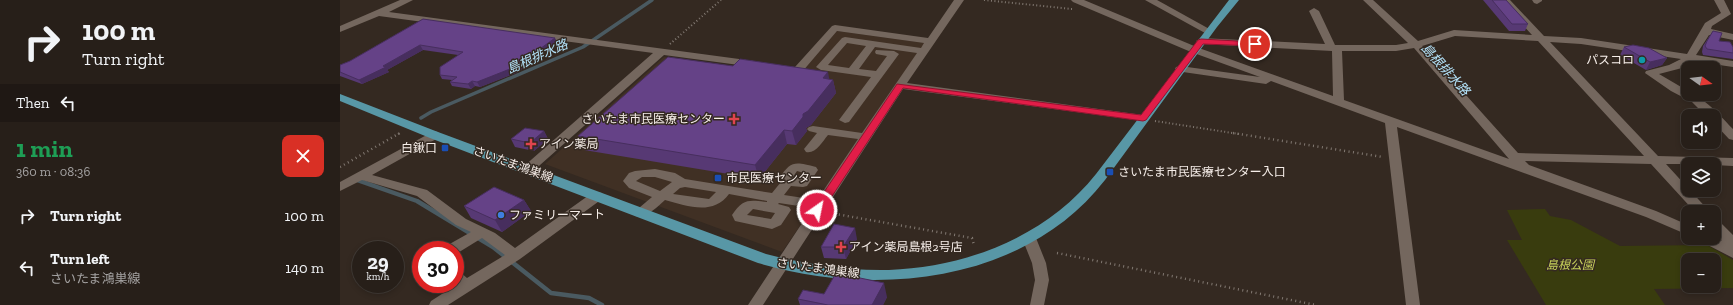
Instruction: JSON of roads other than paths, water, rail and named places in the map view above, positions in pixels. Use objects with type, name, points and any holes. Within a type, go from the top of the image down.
[{"type":"main road","name":"さいたま鴻巣線","points":[[340,97],[434,135],[746,254],[782,264],[833,273],[891,275],[925,271],[974,261],[1029,238],[1064,214],[1084,196],[1208,31],[1234,0]]},
{"type":"street","points":[[340,29],[408,0]]},
{"type":"street","points":[[755,305],[900,85],[959,0]]},
{"type":"street","points":[[1150,0],[1208,31]]},
{"type":"street","points":[[1368,0],[1412,45],[1525,169]]},
{"type":"street","points":[[1504,0],[1697,205]]},
{"type":"street","points":[[1706,109],[1696,100],[1650,73],[1681,64],[1691,57],[1708,25],[1726,14],[1719,0]]},
{"type":"street","points":[[1074,4],[1198,46],[1281,82],[1651,214],[1681,227]]},
{"type":"street","points":[[1314,11],[1334,48],[1339,102]]},
{"type":"street","points":[[378,12],[798,70],[835,28],[931,41]]},
{"type":"street","points":[[1706,31],[1733,37]]},
{"type":"street","points":[[1198,46],[1334,48],[1412,45],[1454,33],[1541,38],[1624,47],[1733,64]]},
{"type":"street","points":[[845,120],[879,75],[894,54],[845,40],[821,67],[879,75]]},
{"type":"street","points":[[869,47],[924,51]]},
{"type":"street","points":[[852,71],[869,47]]},
{"type":"street","points":[[527,170],[662,51]]},
{"type":"street","points":[[1180,69],[1262,81],[1281,82]]},
{"type":"street","points":[[900,85],[1143,118]]},
{"type":"street","points":[[1391,121],[1413,305]]},
{"type":"street","points":[[1721,123],[1733,136]]},
{"type":"street","points":[[810,150],[819,130],[866,137]]},
{"type":"street","points":[[340,187],[434,135]]},
{"type":"street","points":[[1514,157],[1733,162]]},
{"type":"street","points":[[682,183],[674,177],[645,172],[636,174],[629,183],[633,186],[662,196],[708,203],[718,199],[726,189]]},
{"type":"street","points":[[360,176],[422,193],[461,222],[490,236],[515,255]]},
{"type":"street","points":[[773,202],[788,181]]},
{"type":"street","points":[[640,213],[676,185],[682,183],[726,189],[773,202],[819,208]]},
{"type":"street","points":[[436,305],[515,255],[597,196]]},
{"type":"street","points":[[1721,231],[1733,244]]},
{"type":"street","points":[[464,242],[482,232]]},
{"type":"street","points":[[1029,238],[1039,263],[1042,280],[1036,305]]},
{"type":"street","points":[[1719,245],[1733,253]]},
{"type":"waterway","name":"島根排水路","points":[[421,118],[431,112],[583,47],[652,0]]},
{"type":"waterway","points":[[357,180],[417,201],[493,247],[551,293],[589,298],[602,305]]},
{"type":"place","name":"パスコロ","points":[[1642,60]]},
{"type":"place","name":"さいたま市民医療センター","points":[[734,119]]},
{"type":"place","name":"アイン薬局","points":[[531,144]]},
{"type":"place","name":"白鍬口","points":[[445,148]]},
{"type":"place","name":"さいたま市民医療センター入口","points":[[1110,172]]},
{"type":"place","name":"市民医療センター","points":[[718,178]]},
{"type":"place","name":"ファミリーマート","points":[[501,215]]},
{"type":"place","name":"アイン薬局島根2号店","points":[[841,247]]},
{"type":"park label","name":"島根公園","points":[[1570,265]]}]
